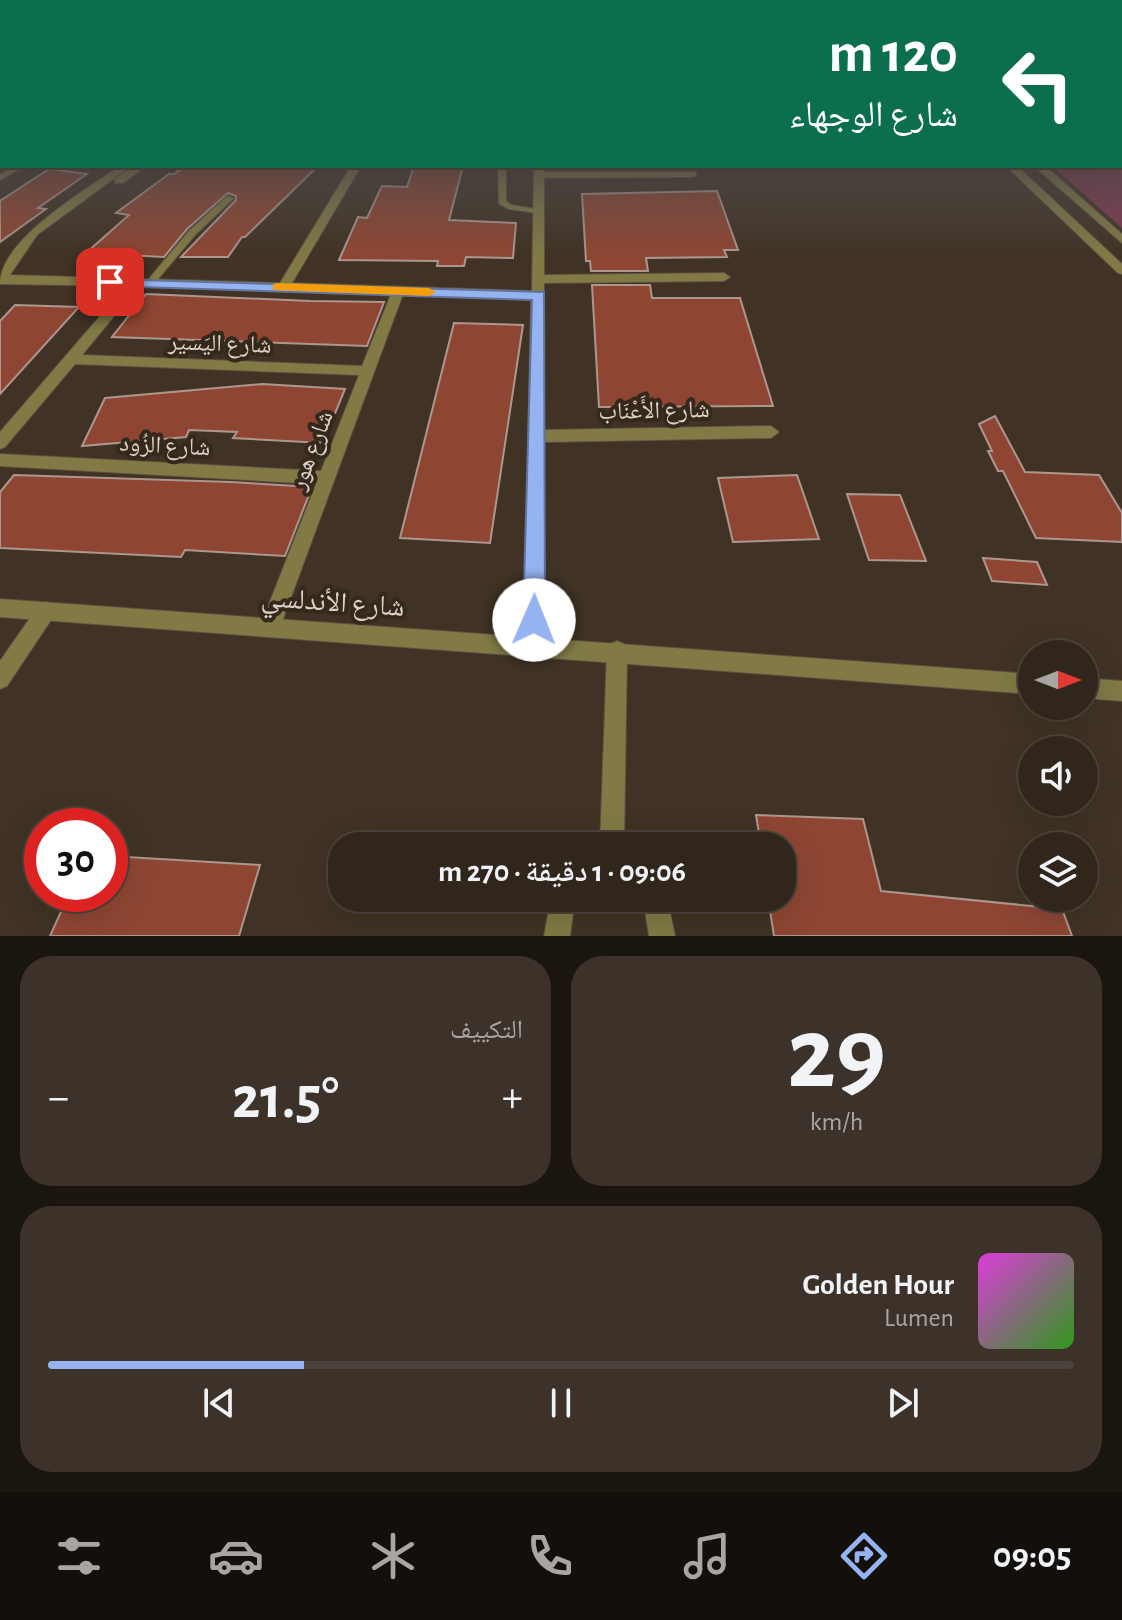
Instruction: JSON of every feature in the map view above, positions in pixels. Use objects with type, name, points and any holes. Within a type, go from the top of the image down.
[{"type":"street","points":[[1,279],[39,227],[121,170]]},
{"type":"street","points":[[25,244],[136,170]]},
{"type":"street","points":[[284,287],[354,170]]},
{"type":"street","points":[[1015,170],[1122,270]]},
{"type":"street","points":[[1043,170],[1122,240]]},
{"type":"street","points":[[534,645],[539,171],[692,174]]},
{"type":"street","points":[[1,279],[398,291],[724,277]]},
{"type":"street","points":[[0,443],[143,283]]},
{"type":"street","name":"شارع هور","points":[[270,627],[398,291]]},
{"type":"street","name":"شارع اليَسير","points":[[72,359],[367,371]]},
{"type":"street","name":"شارع الأَعْنَاب","points":[[538,436],[771,432]]},
{"type":"street","name":"شارع الزُود","points":[[0,460],[326,478]]},
{"type":"street","name":"شارع الأندلسي","points":[[0,608],[1018,683]]},
{"type":"street","points":[[0,679],[46,611]]},
{"type":"street","points":[[612,832],[617,651]]},
{"type":"street","points":[[1098,689],[1122,691]]},
{"type":"street","points":[[557,936],[561,912]]},
{"type":"street","points":[[658,912],[662,936]]},
{"type":"lane","points":[[502,170],[502,202],[509,207],[539,212]]},
{"type":"lane","points":[[143,283],[230,198]]},
{"type":"shaded area","points":[[1056,170],[1122,170],[1122,228]]},
{"type":"building","points":[[48,170],[87,174],[38,208],[46,209],[0,242],[0,201]]},
{"type":"building","points":[[180,170],[314,170],[242,237],[228,257],[181,257],[236,200],[236,196],[228,193],[187,229],[164,257],[86,253],[129,215],[116,213],[169,174]]},
{"type":"building","points":[[413,170],[462,170],[449,220],[516,223],[513,258],[466,257],[464,266],[437,266],[438,261],[339,260],[358,217],[367,218],[382,186],[407,187]]},
{"type":"building","points":[[717,191],[738,250],[724,250],[727,257],[646,258],[648,271],[591,271],[590,261],[586,261],[582,194]]},
{"type":"building","points":[[592,285],[650,285],[652,298],[740,298],[773,406],[599,407]]},
{"type":"building","points":[[146,294],[384,302],[367,346],[112,337]]},
{"type":"building","points":[[15,305],[79,307],[0,394],[0,321]]},
{"type":"building","points":[[454,323],[523,325],[490,543],[400,538]]},
{"type":"building","points":[[262,384],[345,389],[323,443],[233,438],[237,432],[189,430],[186,437],[82,446],[105,398]]},
{"type":"building","points":[[995,416],[1025,472],[1099,475],[1122,513],[1122,542],[1036,538],[1003,471],[998,471],[988,451],[992,451],[979,424]]},
{"type":"building","points":[[14,475],[312,487],[285,556],[185,550],[181,557],[0,548],[0,492]]},
{"type":"building","points":[[797,475],[819,539],[733,542],[718,478]]},
{"type":"building","points":[[847,494],[900,495],[926,561],[869,560]]},
{"type":"building","points":[[983,558],[1037,562],[1047,585],[992,581]]},
{"type":"building","points":[[756,815],[863,819],[881,891],[1018,905],[1018,912],[1063,912],[1072,936],[774,936],[770,912],[796,912],[796,832],[759,832]]},
{"type":"building","points":[[128,857],[260,865],[239,936],[50,936],[61,912],[128,912]]},
{"type":"slow traffic","points":[[278,287],[429,292]]},
{"type":"route","points":[[110,282],[539,295],[534,620]]}]
